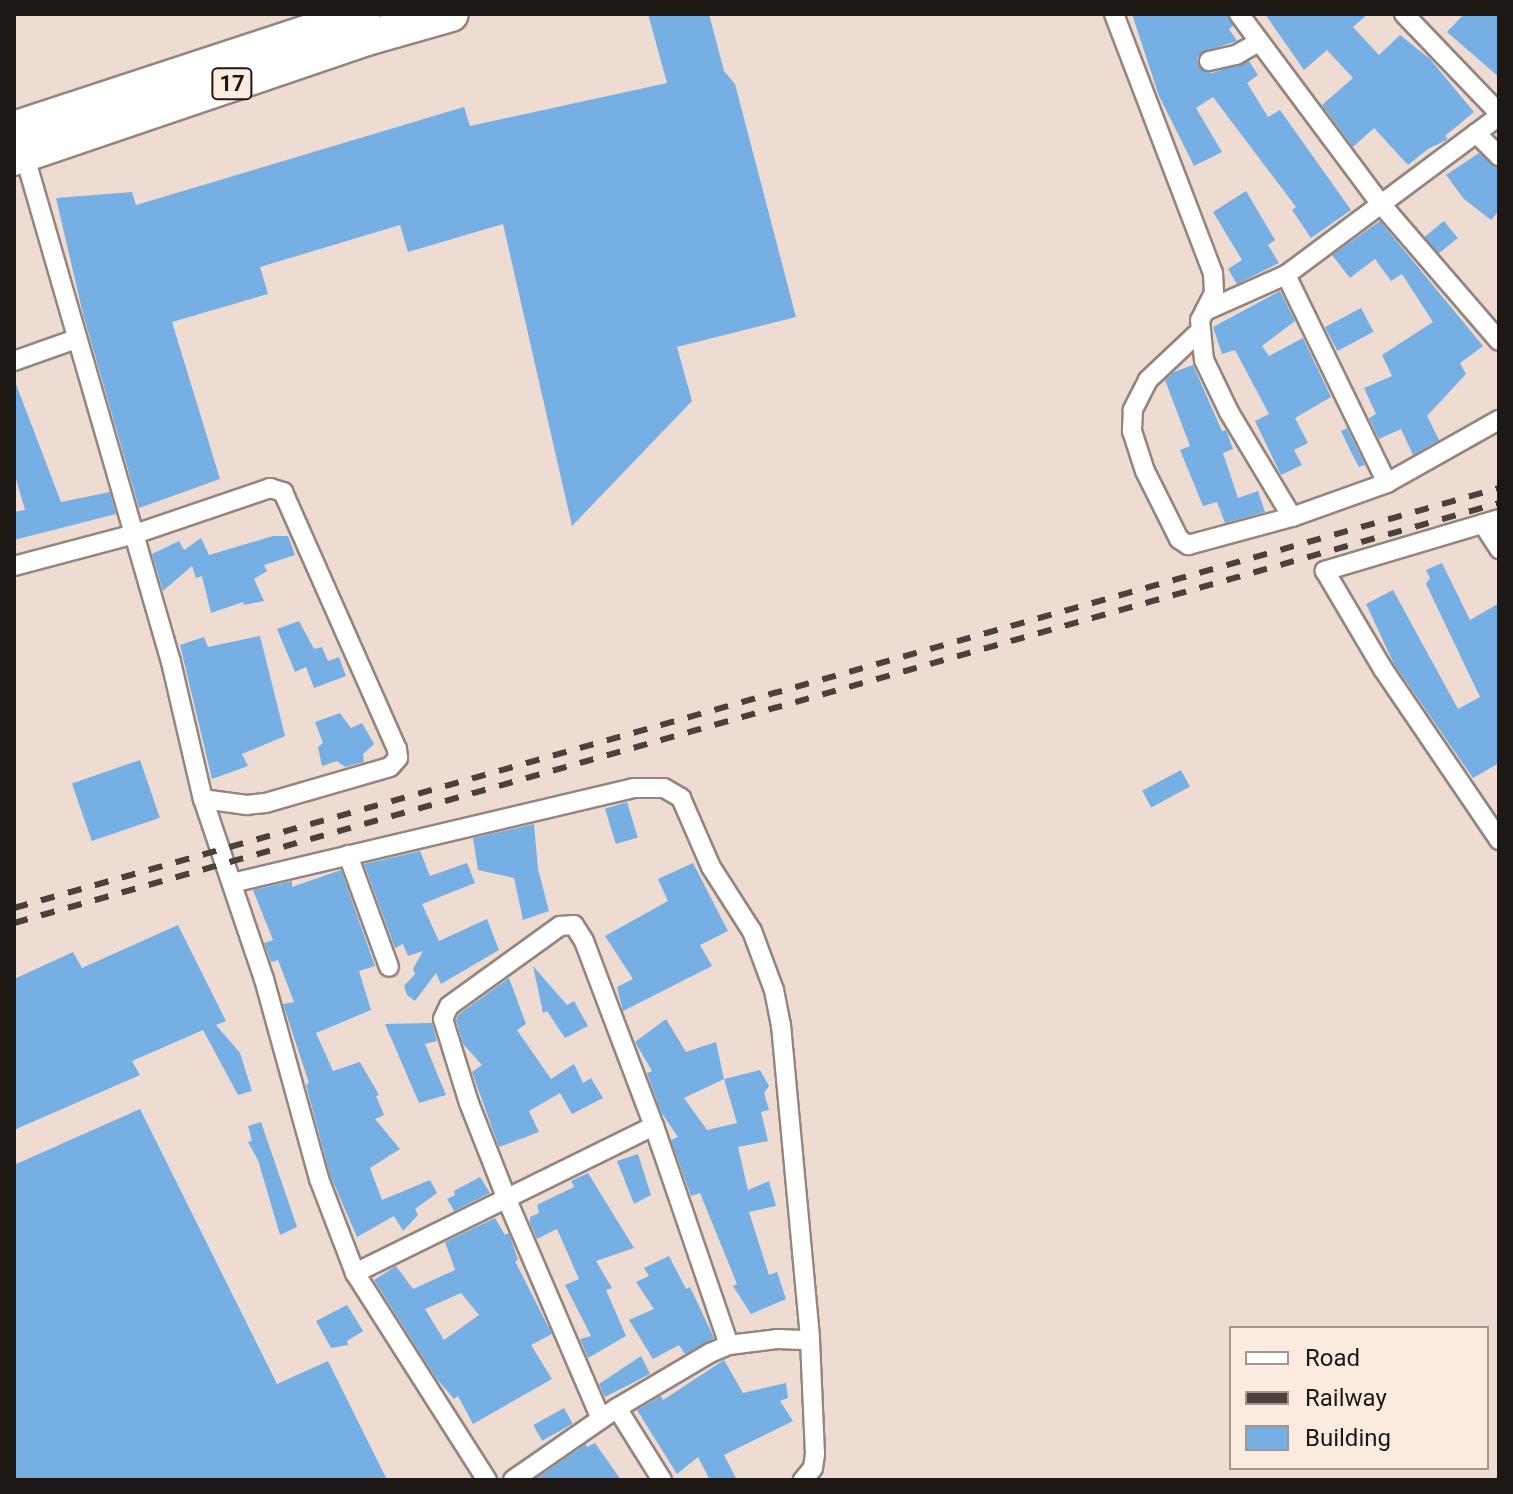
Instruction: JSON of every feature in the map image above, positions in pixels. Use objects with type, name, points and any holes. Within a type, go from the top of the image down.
[{"type":"highway","name":"17","points":[[17,142],[363,14]]},
{"type":"highway","name":"17","points":[[17,142],[451,14]]},
{"type":"street","points":[[1114,14],[1206,249],[1214,293],[1203,320],[1204,360],[1292,517]]},
{"type":"street","points":[[1239,14],[1257,43],[1380,203],[1499,341]]},
{"type":"street","points":[[1404,14],[1499,115],[1286,275],[1203,320],[1148,380],[1137,402],[1132,431],[1145,471],[1179,539],[1188,545],[1292,517],[1387,483],[1499,420]]},
{"type":"street","points":[[1209,61],[1236,55],[1257,43]]},
{"type":"street","points":[[1476,133],[1499,156]]},
{"type":"street","points":[[17,142],[135,534],[171,662],[203,799],[264,979],[319,1179],[355,1273],[487,1480]]},
{"type":"street","points":[[1286,275],[1387,483]]},
{"type":"street","points":[[14,361],[76,339]]},
{"type":"street","points":[[14,566],[135,534],[270,488],[283,492],[397,749],[398,758],[390,767],[265,803],[247,805],[203,799]]},
{"type":"street","points":[[1499,549],[1491,521],[1325,571],[1383,669],[1499,840]]},
{"type":"street","points":[[232,883],[634,788],[664,788],[681,798],[711,867],[752,931],[774,990],[786,1061],[810,1340],[815,1454],[813,1468],[803,1480]]},
{"type":"street","points":[[348,855],[389,967]]},
{"type":"street","points":[[662,1480],[609,1414],[506,1197],[469,1103],[443,1019],[449,1006],[560,926],[574,925],[580,931],[654,1126],[729,1345]]},
{"type":"street","points":[[355,1273],[654,1126]]},
{"type":"street","points":[[513,1480],[689,1364],[729,1345],[777,1339],[810,1340]]},
{"type":"building","points":[[648,14],[709,14],[724,71],[735,84],[796,317],[677,347],[692,401],[572,526],[503,224],[408,252],[400,225],[260,267],[268,294],[172,322],[220,479],[139,508],[83,314],[56,198],[132,192],[136,205],[464,107],[470,126],[667,83]]},
{"type":"building","points":[[1132,14],[1227,14],[1233,26],[1229,29],[1237,41],[1202,52],[1197,58],[1200,68],[1212,73],[1249,61],[1258,75],[1247,83],[1268,117],[1280,110],[1351,210],[1311,238],[1292,210],[1296,207],[1213,97],[1196,108],[1222,152],[1194,166],[1159,96]]},
{"type":"building","points":[[1265,14],[1368,14],[1353,27],[1379,55],[1400,35],[1430,59],[1474,112],[1445,136],[1448,139],[1428,149],[1408,165],[1374,128],[1353,147],[1322,105],[1353,78],[1327,50],[1304,70]]},
{"type":"building","points":[[1464,14],[1499,14],[1499,77],[1447,32]]},
{"type":"building","points":[[1479,153],[1499,169],[1499,211],[1491,220],[1464,199],[1446,175]]},
{"type":"building","points":[[1246,191],[1275,240],[1268,245],[1279,263],[1237,284],[1228,269],[1242,260],[1213,212]]},
{"type":"building","points":[[1380,221],[1483,346],[1460,363],[1466,374],[1427,416],[1439,440],[1413,455],[1401,429],[1379,439],[1369,418],[1376,414],[1364,388],[1392,376],[1382,355],[1433,322],[1402,274],[1391,281],[1375,259],[1350,278],[1332,255]]},
{"type":"building","points":[[1444,221],[1458,238],[1438,254],[1425,237]]},
{"type":"building","points":[[1280,291],[1295,321],[1262,346],[1269,356],[1303,338],[1331,397],[1295,418],[1308,443],[1294,450],[1302,465],[1281,475],[1255,421],[1269,414],[1235,350],[1222,354],[1213,327]]},
{"type":"building","points":[[1361,308],[1374,332],[1337,351],[1325,327]]},
{"type":"building","points":[[1193,365],[1233,449],[1223,453],[1238,498],[1258,491],[1265,512],[1225,523],[1217,502],[1203,506],[1180,450],[1190,446],[1165,380],[1174,372]]},
{"type":"building","points":[[14,379],[61,502],[110,492],[116,514],[14,540],[14,512],[25,510],[14,472]]},
{"type":"building","points":[[1347,428],[1365,465],[1359,467],[1351,452],[1341,431]]},
{"type":"building","points":[[273,536],[288,536],[295,555],[264,565],[267,571],[254,579],[264,601],[244,605],[243,602],[211,613],[202,576],[196,578],[192,566],[163,591],[152,554],[179,541],[184,550],[201,538],[209,555]]},
{"type":"building","points":[[1442,563],[1470,620],[1499,603],[1499,763],[1473,778],[1394,664],[1366,604],[1393,590],[1458,709],[1480,697],[1426,584],[1430,578],[1426,570]]},
{"type":"building","points":[[299,621],[314,649],[322,647],[328,661],[339,657],[346,676],[314,688],[306,667],[295,672],[277,629]]},
{"type":"building","points":[[260,636],[285,736],[242,754],[248,766],[212,779],[180,645],[204,637],[208,647]]},
{"type":"building","points":[[340,713],[351,728],[362,723],[374,744],[363,754],[364,762],[345,767],[337,761],[322,766],[318,747],[323,743],[315,722]]},
{"type":"building","points":[[140,760],[160,818],[92,841],[72,783]]},
{"type":"building","points":[[1181,770],[1190,787],[1151,807],[1142,791]]},
{"type":"building","points":[[627,802],[638,837],[616,844],[605,809]]},
{"type":"building","points":[[534,824],[538,869],[549,911],[523,920],[514,878],[478,870],[473,838]]},
{"type":"building","points":[[420,851],[430,876],[467,863],[475,883],[422,904],[439,941],[487,919],[499,950],[441,984],[436,973],[415,1001],[407,995],[404,986],[415,974],[413,969],[423,951],[408,956],[403,944],[395,948],[364,864]]},
{"type":"building","points":[[693,863],[728,931],[700,945],[712,966],[623,1011],[617,987],[633,979],[605,936],[668,901],[658,879]]},
{"type":"building","points":[[341,870],[375,966],[359,971],[371,1010],[316,1033],[333,1071],[360,1062],[379,1095],[376,1096],[384,1115],[375,1119],[400,1149],[370,1168],[382,1200],[430,1180],[437,1193],[415,1209],[418,1215],[403,1231],[394,1216],[357,1237],[330,1175],[306,1085],[309,1083],[283,1004],[294,1002],[278,960],[271,962],[264,943],[273,940],[253,890],[292,881],[292,887]]},
{"type":"building","points":[[178,925],[226,1021],[216,1025],[240,1053],[252,1091],[238,1095],[203,1030],[132,1061],[140,1075],[14,1130],[14,979],[73,952],[82,968]]},
{"type":"building","points":[[533,966],[567,1005],[574,1001],[588,1026],[565,1038],[547,1011],[543,1013]]},
{"type":"building","points":[[509,978],[526,1024],[517,1030],[551,1079],[574,1064],[583,1083],[591,1078],[603,1098],[572,1114],[560,1093],[529,1111],[539,1132],[499,1147],[472,1072],[482,1065],[463,1044],[456,1020],[459,1014]]},
{"type":"building","points":[[666,1019],[686,1052],[716,1042],[724,1079],[760,1070],[769,1086],[764,1093],[769,1110],[761,1112],[768,1141],[738,1147],[748,1190],[769,1181],[776,1206],[749,1212],[769,1275],[777,1272],[786,1299],[751,1314],[733,1286],[737,1284],[700,1193],[691,1196],[671,1140],[678,1137],[661,1112],[647,1073],[652,1071],[635,1042]],"holes":[[[724,1079],[737,1123],[707,1130],[684,1098]]]},
{"type":"building","points":[[432,1023],[437,1041],[425,1044],[446,1095],[419,1103],[385,1024]]},
{"type":"building","points":[[140,1109],[277,1384],[328,1361],[387,1480],[14,1480],[14,1165]]},
{"type":"building","points":[[261,1122],[297,1227],[280,1235],[258,1160],[248,1142],[252,1141],[248,1126]]},
{"type":"building","points":[[638,1154],[651,1195],[634,1204],[617,1161]]},
{"type":"building","points":[[588,1173],[634,1248],[596,1261],[612,1288],[606,1290],[626,1336],[588,1358],[580,1339],[591,1336],[565,1285],[579,1279],[557,1229],[537,1239],[530,1217],[539,1213],[537,1205],[574,1187],[571,1181]]},
{"type":"building","points":[[480,1177],[490,1193],[454,1211],[447,1199],[455,1195],[454,1191]]},
{"type":"building","points":[[495,1218],[505,1235],[509,1233],[518,1260],[515,1261],[552,1334],[531,1345],[552,1379],[473,1424],[458,1396],[454,1399],[436,1378],[374,1280],[396,1266],[413,1289],[455,1270],[445,1242]],"holes":[[[461,1293],[479,1315],[444,1340],[425,1309]]]},
{"type":"building","points":[[669,1256],[686,1289],[690,1287],[714,1338],[685,1354],[679,1345],[653,1359],[629,1320],[654,1309],[636,1282],[649,1276],[644,1268]]},
{"type":"building","points":[[347,1305],[363,1331],[347,1341],[348,1345],[331,1348],[316,1321]]},
{"type":"building","points":[[641,1356],[650,1374],[605,1397],[599,1384]]},
{"type":"building","points":[[724,1360],[743,1393],[786,1383],[788,1398],[780,1401],[793,1421],[724,1455],[737,1480],[710,1480],[698,1457],[677,1474],[637,1410],[661,1396],[663,1400]]},
{"type":"building","points":[[564,1408],[573,1424],[542,1441],[533,1425]]},
{"type":"building","points":[[595,1443],[621,1480],[534,1480],[586,1444],[587,1447]]},
{"type":"railway","points":[[14,908],[1499,488]]},
{"type":"railway","points":[[14,923],[1499,503]]}]
